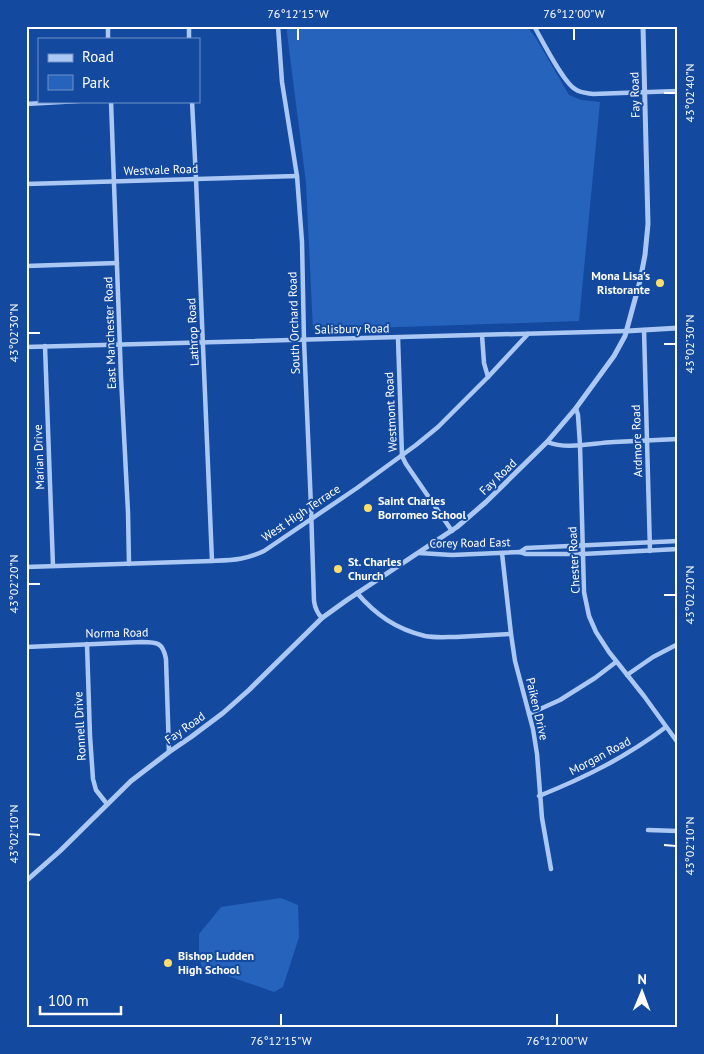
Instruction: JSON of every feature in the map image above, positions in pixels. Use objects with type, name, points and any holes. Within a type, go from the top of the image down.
[{"type":"street","name":"South Orchard Road","points":[[278,26],[282,82],[297,176],[302,242],[314,606],[322,618]]},
{"type":"street","points":[[534,26],[563,76],[570,86],[576,90],[584,93],[602,94],[678,91]]},
{"type":"street","name":"Fay Road","points":[[26,881],[60,851],[131,781],[192,737],[249,690],[322,618],[452,531],[486,502],[547,442],[576,408],[614,356],[626,336],[640,281],[648,224],[643,26]]},
{"type":"street","points":[[26,104],[61,102]]},
{"type":"street","name":"East Manchester Road","points":[[111,102],[129,564]]},
{"type":"street","name":"Lathrop Road","points":[[192,102],[204,342],[212,561]]},
{"type":"street","name":"Westvale Road","points":[[26,184],[297,176]]},
{"type":"street","points":[[26,266],[117,263]]},
{"type":"street","name":"Salisbury Road","points":[[26,347],[398,338],[678,328]]},
{"type":"street","name":"Ardmore Road","points":[[644,330],[650,551]]},
{"type":"street","name":"West High Terrace","points":[[26,567],[240,560],[252,557],[264,551],[402,456],[438,427],[528,334]]},
{"type":"street","points":[[482,335],[484,362],[488,377]]},
{"type":"street","name":"Westmont Road","points":[[398,338],[402,456],[452,531]]},
{"type":"street","name":"Marian Drive","points":[[45,346],[54,566]]},
{"type":"street","name":"Chester Road","points":[[576,408],[580,445],[584,592],[590,616],[596,632],[616,662],[644,696],[678,743]]},
{"type":"street","points":[[547,442],[563,446],[678,439]]},
{"type":"street","name":"Corey Road East","points":[[520,552],[526,548],[678,541]]},
{"type":"street","name":"Corey Road East","points":[[420,553],[452,555],[520,552],[526,554],[583,554],[678,549]]},
{"type":"street","name":"Paiken Drive","points":[[502,553],[515,662],[529,714],[537,754],[542,818],[551,869]]},
{"type":"street","points":[[357,594],[384,619],[407,630],[426,636],[448,637],[511,634]]},
{"type":"street","name":"Norma Road","points":[[26,647],[153,642],[161,646],[164,649],[166,659],[169,752]]},
{"type":"street","name":"Ronnell Drive","points":[[87,644],[90,736],[94,779],[96,790],[107,804]]},
{"type":"street","points":[[627,675],[678,644]]},
{"type":"street","points":[[529,714],[560,700],[616,662]]},
{"type":"street","name":"Morgan Road","points":[[540,796],[566,786],[611,763],[649,740],[666,727]]},
{"type":"street","points":[[648,830],[678,831]]},
{"type":"green space","points":[[287,26],[527,26],[569,95],[581,100],[600,102],[579,321],[313,330],[306,183]]},
{"type":"green space","points":[[281,898],[298,905],[299,937],[283,987],[274,992],[202,967],[199,957],[199,934],[221,907]]},
{"type":"place","name":"Mona Lisa's Ristorante","points":[[660,283]]},
{"type":"place","name":"Saint Charles Borromeo School","points":[[368,508]]},
{"type":"place","name":"St. Charles Church","points":[[338,569]]},
{"type":"place","name":"Bishop Ludden High School","points":[[168,963]]}]
